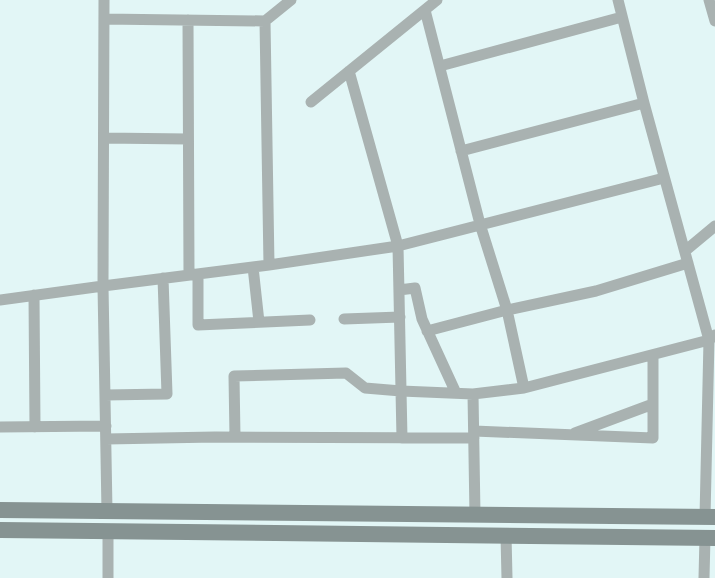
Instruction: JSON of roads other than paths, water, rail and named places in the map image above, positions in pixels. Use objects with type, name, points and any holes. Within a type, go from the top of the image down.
[{"type":"street","points":[[104,0],[103,286],[108,578]]},
{"type":"street","points":[[104,19],[265,21],[291,0]]},
{"type":"street","points":[[311,102],[437,0]]},
{"type":"street","points":[[618,0],[664,178],[688,263],[712,338],[710,538],[704,578]]},
{"type":"street","points":[[709,0],[715,21]]},
{"type":"street","points":[[425,10],[480,224],[507,310],[524,388]]},
{"type":"street","points":[[440,66],[622,17]]},
{"type":"street","points":[[188,20],[188,139],[193,274],[198,325],[310,320]]},
{"type":"street","points":[[265,21],[269,264]]},
{"type":"street","points":[[349,71],[398,246],[402,438]]},
{"type":"street","points":[[462,151],[644,103]]},
{"type":"street","points":[[104,138],[188,139]]},
{"type":"street","points":[[0,300],[253,267],[398,246],[664,178]]},
{"type":"street","points":[[685,251],[715,226]]},
{"type":"street","points":[[427,331],[507,310],[596,291],[688,263]]},
{"type":"street","points":[[253,267],[259,322]]},
{"type":"street","points":[[105,396],[167,394],[163,278]]},
{"type":"street","points":[[399,290],[415,288],[422,319],[456,393]]},
{"type":"street","points":[[34,296],[35,427]]},
{"type":"street","points":[[344,319],[400,317]]},
{"type":"street","points":[[235,437],[234,376],[346,373],[365,388],[473,394],[524,388],[654,356],[712,338]]},
{"type":"street","points":[[106,440],[235,437],[402,438],[474,435],[569,435],[653,438],[654,356]]},
{"type":"street","points":[[473,394],[475,515]]},
{"type":"street","points":[[569,435],[653,404]]},
{"type":"street","points":[[0,427],[106,426]]},
{"type":"street","points":[[0,510],[710,517]]},
{"type":"street","points":[[0,530],[710,538]]},
{"type":"street","points":[[506,535],[507,578]]}]
